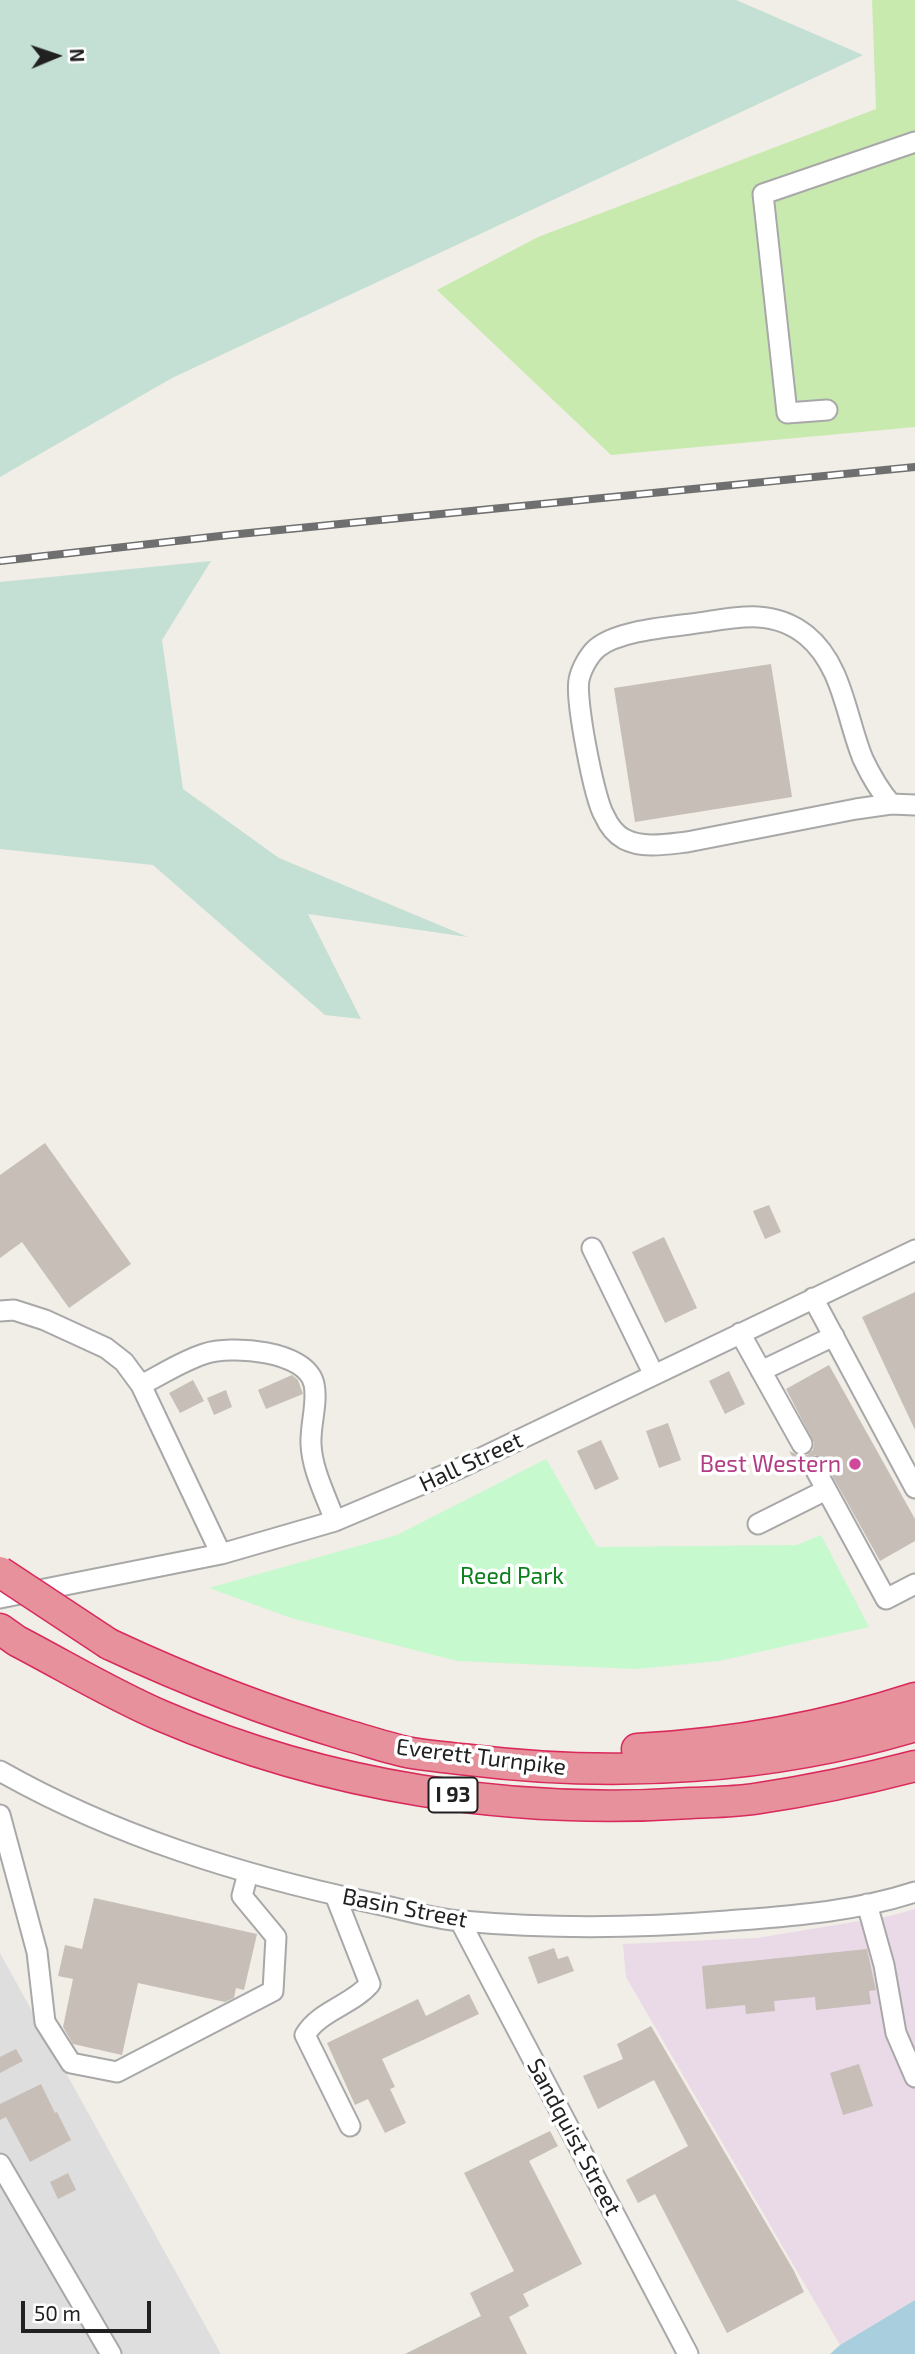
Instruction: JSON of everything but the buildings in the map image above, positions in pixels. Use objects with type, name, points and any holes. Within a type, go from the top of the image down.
[{"type":"highway","name":"Everett Turnpike","points":[[0,1572],[110,1644],[164,1670],[295,1720],[411,1753],[516,1765],[591,1768],[693,1766],[793,1754],[915,1726]]},
{"type":"highway","name":"Everett Turnpike","points":[[8,1635],[160,1716],[274,1757],[391,1786],[511,1803],[632,1807],[753,1799],[872,1777],[915,1766]]},
{"type":"highway","points":[[411,1753],[615,1750],[702,1743],[778,1732],[881,1709],[915,1698]]},
{"type":"street","points":[[827,410],[787,413],[763,194],[915,142]]},
{"type":"street","points":[[891,804],[876,786],[863,757],[834,670],[821,649],[805,634],[776,618],[737,617],[627,635],[608,640],[594,650],[584,665],[579,679],[578,698],[596,796],[612,829],[624,839],[638,844],[687,842],[891,804],[915,805]]},
{"type":"street","points":[[592,1248],[654,1375]]},
{"type":"street","name":"Hall Street","points":[[0,1598],[222,1554],[335,1521],[448,1473],[915,1250]]},
{"type":"street","points":[[813,1298],[915,1488]]},
{"type":"street","points":[[0,1311],[14,1310],[35,1317],[106,1348],[124,1362],[141,1385],[222,1554]]},
{"type":"street","points":[[740,1333],[802,1444]]},
{"type":"street","points":[[761,1371],[834,1336]]},
{"type":"street","points":[[141,1385],[203,1354],[219,1351],[238,1350],[283,1357],[297,1363],[308,1371],[314,1384],[311,1443],[313,1460],[335,1521]]},
{"type":"street","points":[[814,1467],[886,1599],[915,1584]]},
{"type":"street","points":[[758,1524],[826,1490]]},
{"type":"street","name":"Basin Street","points":[[1,1775],[119,1828],[248,1873],[335,1895],[460,1921],[592,1926],[691,1924],[795,1916],[867,1904],[915,1892]]},
{"type":"street","points":[[0,1815],[37,1952],[45,2022],[71,2063],[117,2072],[273,1991],[276,1937],[242,1896],[248,1873]]},
{"type":"street","points":[[335,1895],[370,1984],[362,1993],[311,2025],[305,2035],[350,2126]]},
{"type":"street","points":[[867,1904],[884,1965],[896,2033],[915,2077]]},
{"type":"street","name":"Sandquist Street","points":[[460,1921],[688,2354]]},
{"type":"street","points":[[0,2164],[111,2354]]},
{"type":"shaded area","points":[[915,1909],[915,2300],[840,2345],[626,1977],[623,1944],[757,1938],[890,1916]]},
{"type":"shaded area","points":[[0,1953],[221,2354],[0,2354]]},
{"type":"green space","points":[[0,0],[736,0],[863,55],[172,378],[0,477]]},
{"type":"green space","points":[[872,0],[915,0],[915,427],[611,455],[437,290],[538,237],[876,109]]},
{"type":"green space","points":[[211,561],[162,640],[183,789],[279,858],[468,937],[308,914],[361,1019],[325,1015],[153,865],[0,849],[0,582]]},
{"type":"green space","name":"Reed Park","points":[[546,1459],[597,1547],[797,1545],[821,1535],[869,1627],[719,1661],[636,1669],[457,1661],[291,1618],[209,1588],[397,1535]]},
{"type":"water","points":[[915,2300],[915,2354],[830,2354],[840,2345]]},
{"type":"railway","points":[[0,561],[229,535],[915,467]]},
{"type":"place","name":"Best Western","points":[[855,1464]]}]
